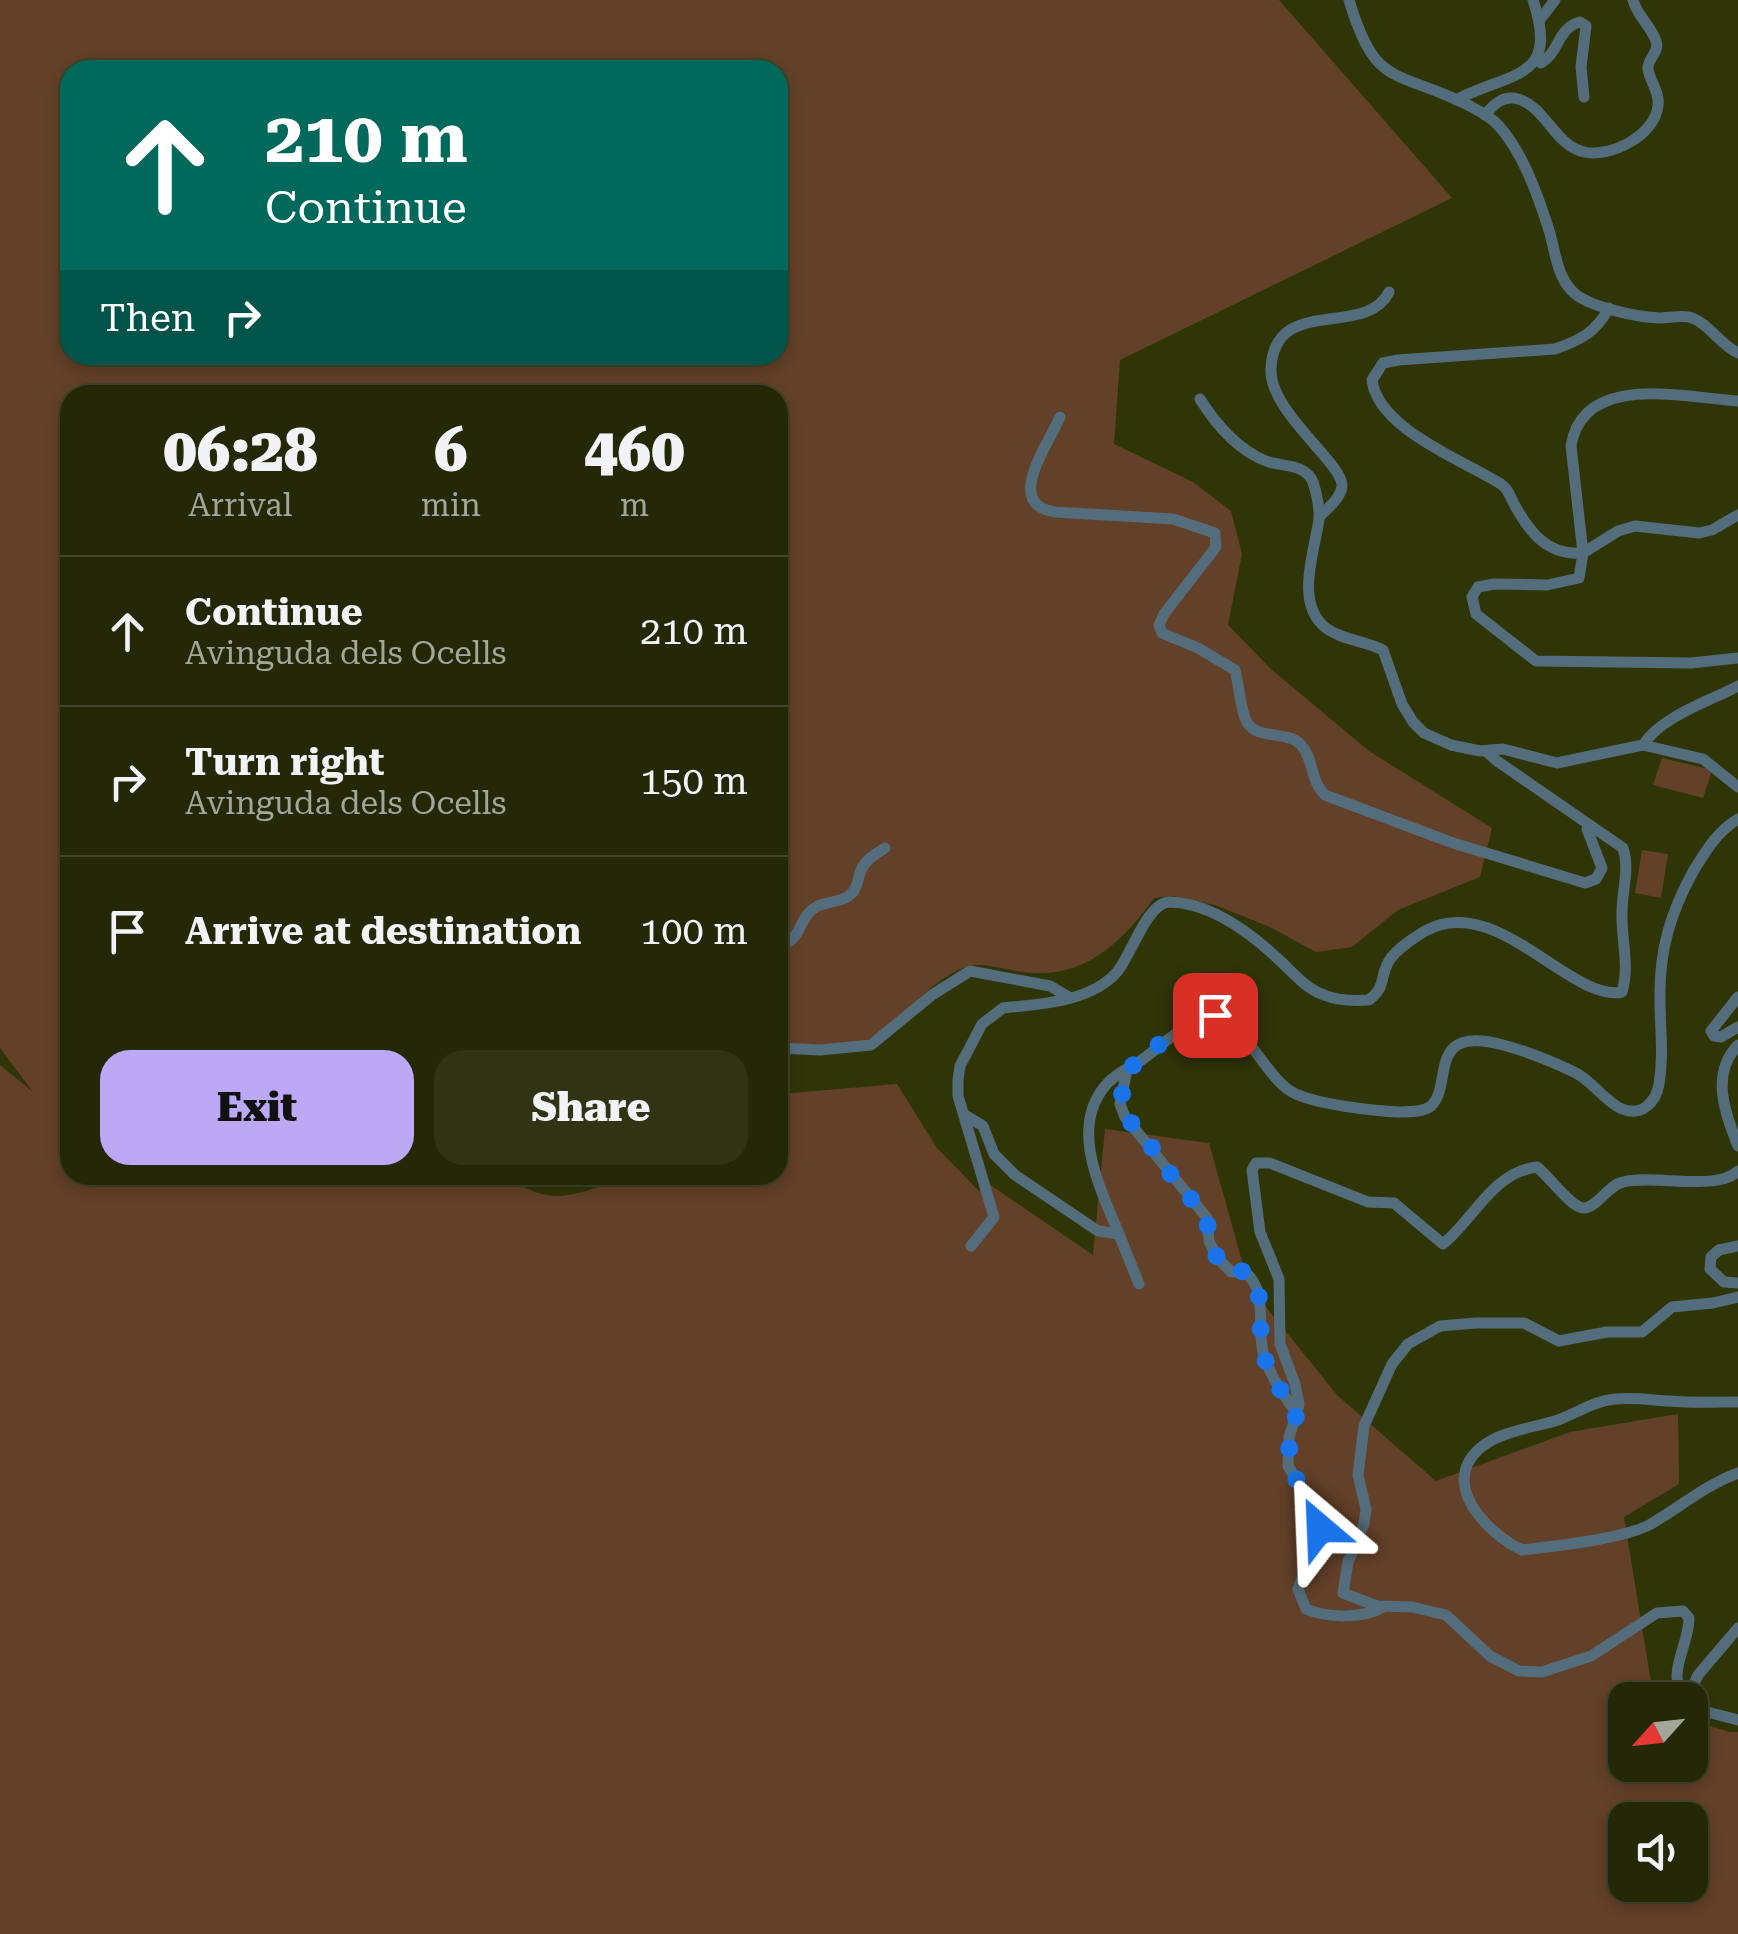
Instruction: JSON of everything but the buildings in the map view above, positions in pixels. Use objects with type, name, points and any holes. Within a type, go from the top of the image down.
[{"type":"street","points":[[1349,0],[1363,44],[1388,74],[1456,100],[1485,114],[1499,126],[1526,173],[1564,280],[1573,292],[1610,308],[1658,318],[1688,317],[1738,353]]},
{"type":"street","points":[[1456,100],[1486,84],[1530,69],[1542,42],[1533,0]]},
{"type":"street","points":[[1538,21],[1555,0]]},
{"type":"street","points":[[1485,114],[1496,102],[1507,98],[1521,100],[1536,110],[1565,142],[1584,152],[1600,152],[1631,141],[1655,118],[1659,105],[1648,71],[1657,49],[1656,39],[1633,0]]},
{"type":"street","points":[[1536,59],[1548,60],[1562,32],[1572,24],[1580,22],[1586,26],[1581,67],[1584,97]]},
{"type":"street","points":[[1319,517],[1339,495],[1340,476],[1307,438],[1275,391],[1270,372],[1274,349],[1283,336],[1299,325],[1368,312],[1383,305],[1389,292]]},
{"type":"street","points":[[1610,308],[1599,327],[1556,349],[1384,364],[1372,380],[1373,392],[1406,429],[1504,485],[1531,532],[1546,546],[1571,554],[1583,553],[1618,530],[1655,526],[1699,533],[1738,516]]},
{"type":"street","points":[[1738,400],[1634,393],[1600,405],[1574,431],[1571,446],[1583,553],[1579,578],[1547,585],[1478,586],[1472,597],[1476,614],[1536,662],[1691,663],[1738,658]]},
{"type":"street","points":[[1200,399],[1222,430],[1258,456],[1267,462],[1291,465],[1309,476],[1319,517],[1308,569],[1316,617],[1336,634],[1384,650],[1402,704],[1424,733],[1451,745],[1503,750],[1557,763],[1644,745],[1703,760],[1738,787]]},
{"type":"street","points":[[1060,417],[1028,488],[1030,501],[1039,509],[1055,512],[1173,519],[1215,533],[1216,547],[1164,614],[1159,625],[1162,633],[1235,670],[1249,726],[1257,732],[1296,740],[1303,746],[1316,786],[1325,795],[1453,843],[1585,883],[1596,879],[1602,868],[1591,834],[1580,817]]},
{"type":"street","points":[[1644,745],[1650,734],[1671,720],[1738,686]]},
{"type":"street","points":[[972,1246],[994,1217],[958,1096],[960,1066],[982,1024],[1003,1008],[1093,991],[1116,973],[1153,908],[1164,902],[1188,904],[1215,913],[1251,936],[1305,985],[1326,996],[1369,1000],[1381,991],[1389,960],[1423,932],[1458,920],[1531,949],[1590,986],[1613,994],[1622,992],[1626,978],[1623,848],[1486,751]]},
{"type":"street","points":[[1139,1284],[1094,1170],[1088,1144],[1088,1128],[1103,1087],[1192,1022],[1215,1015],[1242,1036],[1293,1093],[1329,1102],[1420,1111],[1432,1105],[1437,1096],[1446,1056],[1459,1046],[1476,1042],[1502,1044],[1576,1072],[1621,1109],[1639,1111],[1649,1106],[1658,1092],[1664,1050],[1661,956],[1674,906],[1712,840],[1738,819]]},
{"type":"street","points":[[788,942],[797,936],[815,907],[845,899],[856,888],[866,861],[884,848]]},
{"type":"street","points":[[788,1048],[820,1050],[871,1044],[942,987],[970,972],[1050,986],[1070,997]]},
{"type":"street","points":[[1738,997],[1711,1030],[1714,1036],[1721,1037],[1738,1027]]},
{"type":"street","points":[[1738,1046],[1724,1063],[1722,1073],[1724,1102],[1738,1146]]},
{"type":"street","points":[[1127,1070],[1120,1104],[1125,1118],[1207,1218],[1209,1241],[1217,1257],[1232,1272],[1244,1271],[1253,1278],[1260,1302],[1265,1357],[1297,1413]]},
{"type":"street","points":[[965,1115],[983,1126],[994,1154],[1015,1175],[1098,1231],[1119,1234]]},
{"type":"street","points":[[1384,1606],[1372,1614],[1316,1614],[1306,1609],[1298,1589],[1320,1528],[1314,1508],[1288,1466],[1289,1436],[1300,1404],[1280,1344],[1278,1279],[1260,1232],[1252,1170],[1256,1163],[1270,1164],[1368,1202],[1394,1203],[1443,1244],[1458,1232],[1480,1202],[1520,1169],[1537,1167],[1572,1203],[1582,1208],[1615,1184],[1628,1180],[1719,1181],[1738,1171]]},
{"type":"street","points":[[1738,1246],[1719,1250],[1711,1257],[1710,1269],[1724,1282],[1738,1283]]},
{"type":"street","points":[[1677,1682],[1689,1636],[1689,1618],[1683,1611],[1657,1613],[1591,1656],[1542,1672],[1519,1671],[1490,1656],[1446,1615],[1412,1607],[1384,1606],[1342,1593],[1366,1509],[1358,1475],[1364,1426],[1392,1364],[1408,1344],[1440,1326],[1524,1323],[1559,1341],[1597,1333],[1642,1332],[1672,1306],[1713,1303],[1738,1296]]},
{"type":"street","points":[[1738,1402],[1618,1398],[1598,1402],[1492,1441],[1478,1450],[1467,1468],[1464,1483],[1469,1500],[1487,1526],[1522,1550],[1649,1525],[1710,1483],[1738,1473]]},
{"type":"street","points":[[1695,1682],[1738,1628]]},
{"type":"street","points":[[1708,1712],[1738,1720]]},
{"type":"shaded area","points":[[0,0],[1279,0],[1452,198],[1120,360],[1114,444],[1193,482],[1231,511],[1242,554],[1228,625],[1272,670],[1369,751],[1492,828],[1480,877],[1398,910],[1352,947],[1316,952],[1270,927],[1215,905],[1173,896],[1154,898],[1114,944],[1082,964],[1044,973],[969,966],[929,989],[870,1039],[838,1046],[788,1045],[788,385],[60,385],[60,1185],[521,1185],[554,1196],[604,1185],[788,1185],[788,1093],[897,1084],[937,1148],[979,1191],[992,1186],[1093,1255],[1105,1129],[1209,1143],[1249,1286],[1338,1396],[1436,1481],[1570,1432],[1678,1414],[1679,1484],[1624,1517],[1651,1682],[1608,1682],[1608,1782],[1708,1782],[1708,1725],[1738,1732],[1738,1934],[0,1934],[0,1065],[33,1092],[0,1048]]},
{"type":"shaded area","points":[[1662,758],[1712,770],[1703,798],[1653,785]]},
{"type":"shaded area","points":[[1642,850],[1668,854],[1661,898],[1635,893]]},
{"type":"route","points":[[1215,1015],[1192,1022],[1127,1070],[1120,1104],[1125,1118],[1157,1152],[1207,1218],[1209,1241],[1217,1257],[1232,1272],[1244,1271],[1253,1278],[1260,1302],[1262,1349],[1277,1384],[1297,1413],[1289,1436],[1288,1466],[1314,1508],[1320,1528]]}]
